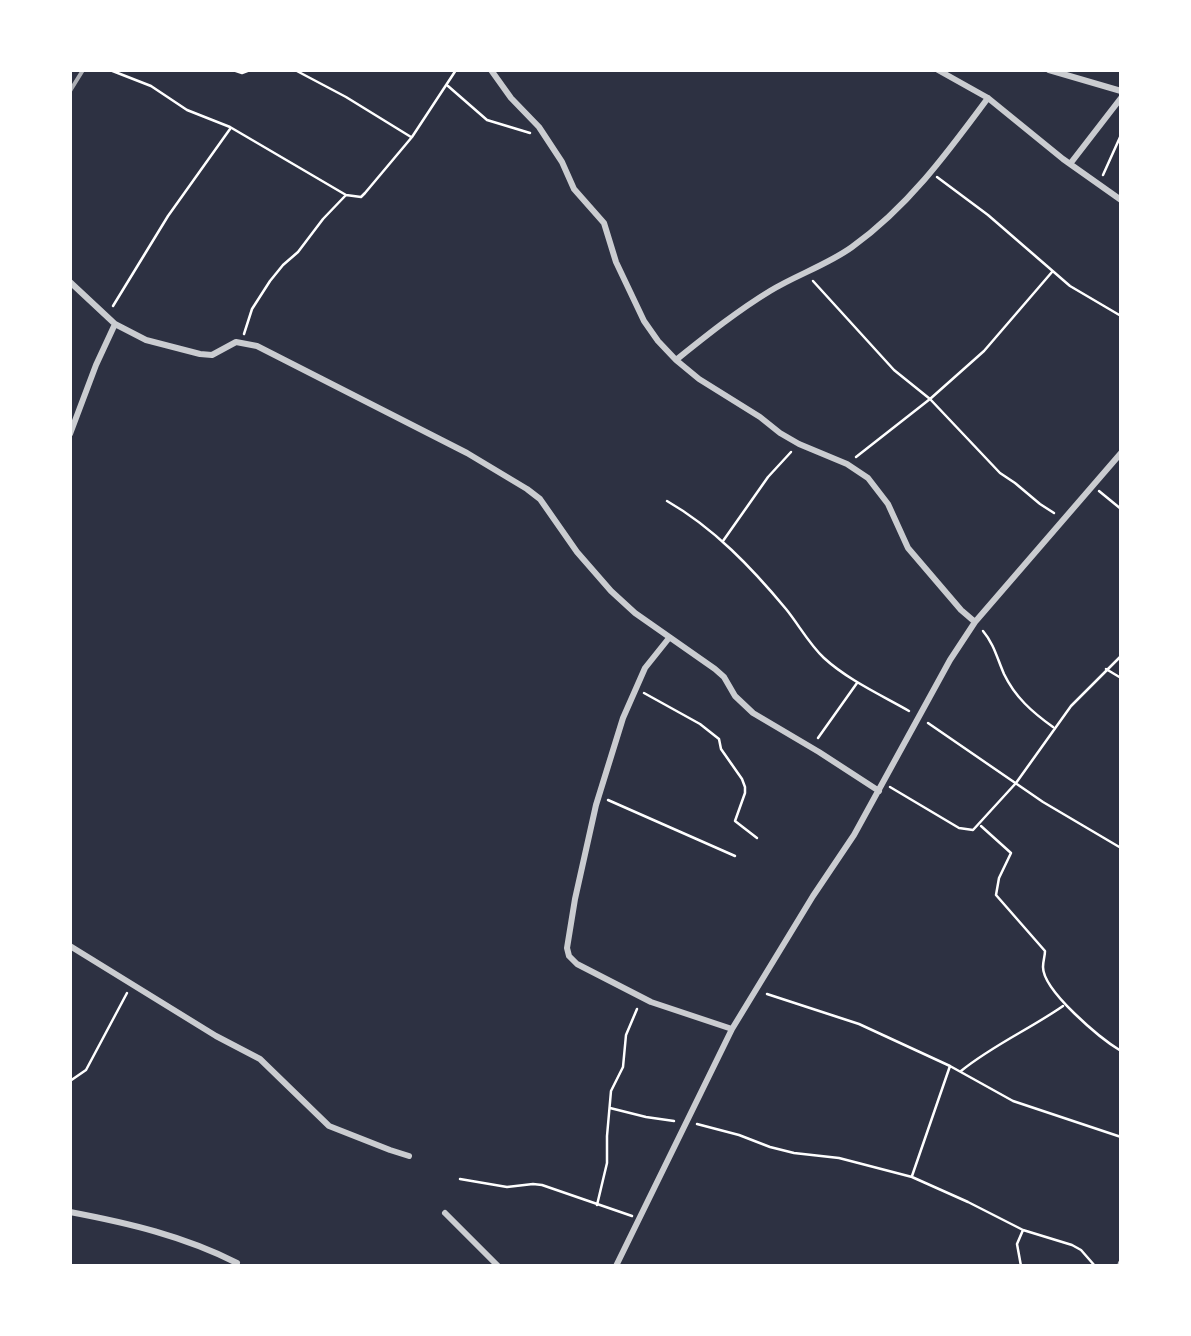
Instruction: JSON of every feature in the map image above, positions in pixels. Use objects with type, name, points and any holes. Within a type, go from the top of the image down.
[{"type":"street","points":[[490,70],[539,127],[574,189],[604,223],[616,262],[644,321],[676,360],[799,444],[847,464],[868,478],[882,493],[908,548],[975,622]]},
{"type":"street","points":[[938,70],[988,98],[1121,200]]},
{"type":"street","points":[[1049,70],[1121,95],[1070,164]]},
{"type":"street","points":[[676,360],[769,292],[851,248],[932,173],[988,98]]},
{"type":"street","points":[[70,282],[115,324],[146,340],[200,354],[212,354],[236,342],[271,352],[467,453],[527,489],[540,500],[577,552],[635,613],[716,668],[735,696],[754,713],[879,792]]},
{"type":"street","points":[[70,434],[115,324]]},
{"type":"street","points":[[616,1266],[732,1029],[854,835],[950,660],[975,622],[1121,453]]},
{"type":"street","points":[[669,638],[645,668],[622,718],[599,796],[567,948],[577,964],[642,998],[732,1029]]},
{"type":"street","points":[[70,946],[260,1059],[324,1122],[409,1156]]},
{"type":"street","points":[[70,1212],[163,1232],[238,1263]]},
{"type":"street","points":[[446,1213],[498,1266]]},
{"type":"path","points":[[110,70],[152,86],[187,110],[230,128],[346,195],[361,197],[412,138],[456,70]]},
{"type":"path","points":[[233,70],[250,70]]},
{"type":"path","points":[[295,70],[412,138]]},
{"type":"path","points":[[446,85],[487,120],[528,133]]},
{"type":"path","points":[[106,316],[168,216],[230,128]]},
{"type":"path","points":[[1098,184],[1121,135]]},
{"type":"path","points":[[932,173],[988,215],[1052,272],[1121,316]]},
{"type":"path","points":[[241,342],[252,309],[270,281],[346,195]]},
{"type":"path","points":[[805,272],[894,370],[930,399],[1000,473],[1065,519]]},
{"type":"path","points":[[847,464],[930,399],[1002,332],[1052,272]]},
{"type":"path","points":[[722,542],[768,477],[799,444]]},
{"type":"path","points":[[1094,486],[1121,509]]},
{"type":"path","points":[[668,501],[700,521],[722,542],[783,606],[821,655],[1059,812],[1120,846]]},
{"type":"path","points":[[975,622],[991,640],[1006,679],[1020,700],[1055,728]]},
{"type":"path","points":[[884,783],[959,828],[973,830],[1016,783],[1071,706],[1121,656]]},
{"type":"path","points":[[1106,669],[1121,678]]},
{"type":"path","points":[[812,747],[858,682]]},
{"type":"path","points":[[634,688],[715,734],[745,787],[734,821],[757,838]]},
{"type":"path","points":[[599,796],[735,856]]},
{"type":"path","points":[[980,825],[1012,853],[999,878],[996,895],[1004,908],[1042,946],[1046,954],[1044,972],[1066,1004],[1102,1039],[1121,1051]]},
{"type":"path","points":[[70,1081],[86,1070],[132,984]]},
{"type":"path","points":[[755,989],[859,1024],[950,1066],[1013,1102],[1121,1138]]},
{"type":"path","points":[[597,1204],[607,1163],[612,1091],[625,1060],[626,1035],[642,998]]},
{"type":"path","points":[[960,1072],[983,1053],[1025,1032],[1066,1004]]},
{"type":"path","points":[[912,1177],[950,1066]]},
{"type":"path","points":[[610,1108],[687,1122],[739,1135],[770,1148],[839,1158],[912,1177],[1023,1230],[1072,1245],[1096,1266]]},
{"type":"path","points":[[460,1179],[507,1187],[542,1185],[640,1219]]},
{"type":"path","points":[[1021,1266],[1017,1244],[1023,1230]]},
{"type":"railway","points":[[70,91],[83,70]]}]
